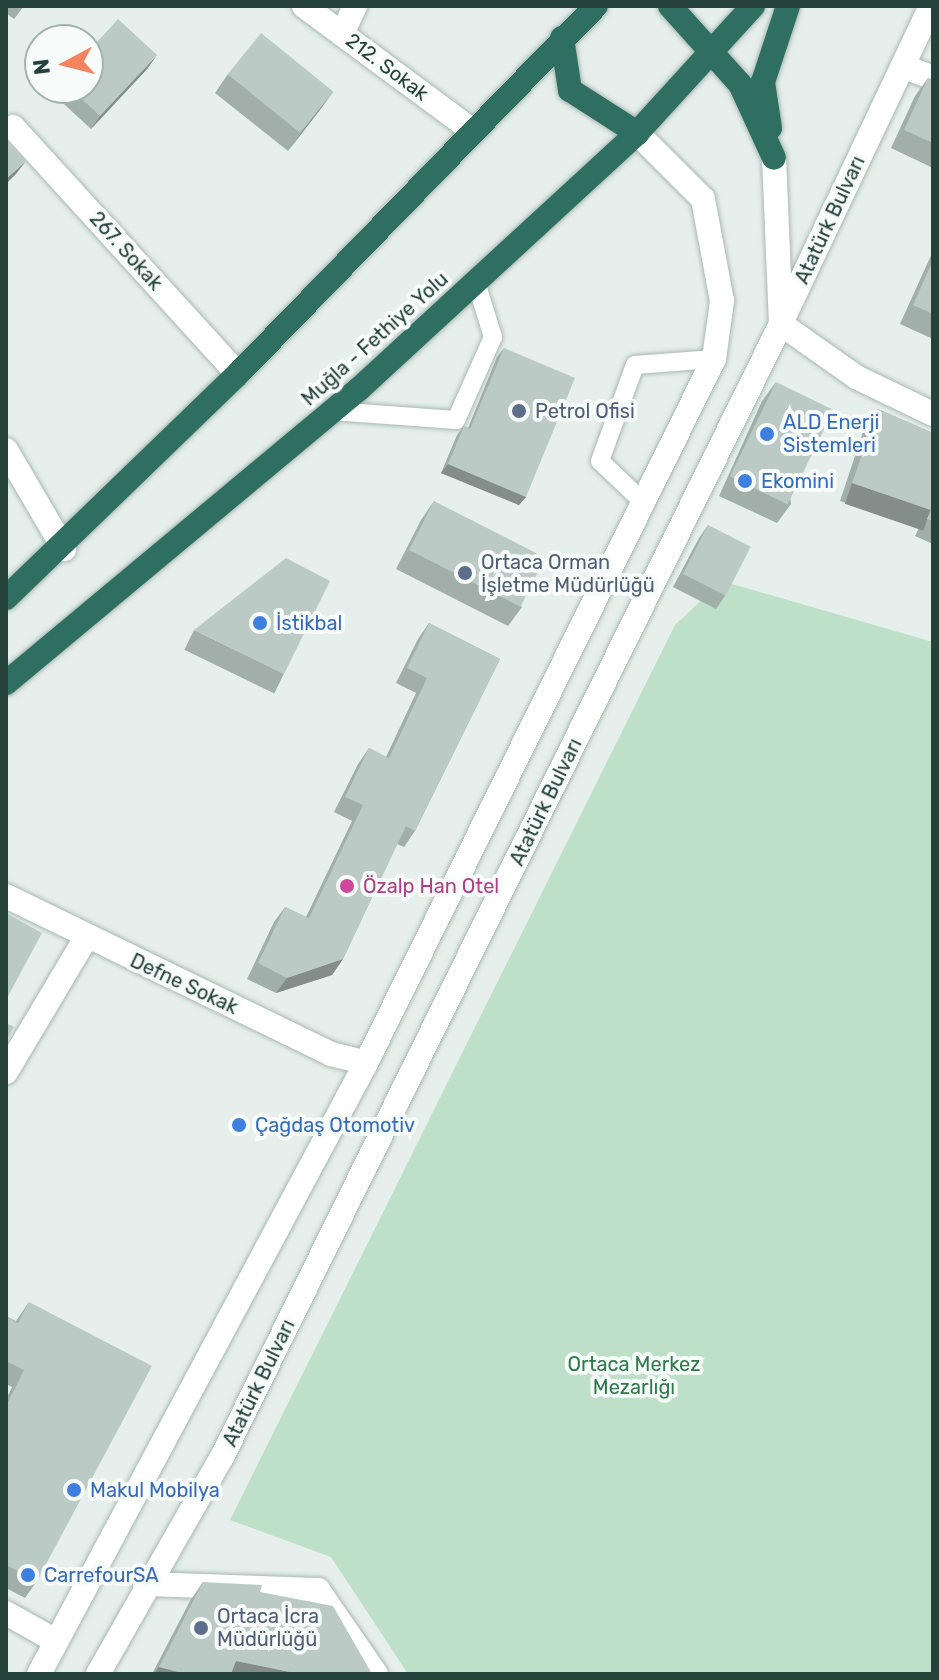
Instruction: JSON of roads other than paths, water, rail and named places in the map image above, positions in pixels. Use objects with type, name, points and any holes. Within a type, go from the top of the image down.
[{"type":"highway","points":[[6,598],[64,549],[238,374],[470,129],[596,6]]},
{"type":"highway","points":[[670,6],[740,84],[774,158]]},
{"type":"highway","name":"Muğla - Fethiye Yolu","points":[[6,683],[333,411],[476,282],[637,133],[753,6]]},
{"type":"highway","points":[[774,158],[763,82],[788,6]]},
{"type":"highway","points":[[562,38],[570,90],[637,133]]},
{"type":"main road","name":"212. Sokak","points":[[304,6],[470,129]]},
{"type":"main road","points":[[342,34],[355,6]]},
{"type":"main road","name":"Atatürk Bulvarı","points":[[98,1674],[145,1584],[229,1443],[781,324],[931,6]]},
{"type":"main road","points":[[903,66],[933,78]]},
{"type":"main road","name":"267. Sokak","points":[[13,127],[238,374]]},
{"type":"main road","points":[[39,1674],[366,1063],[714,359],[722,301],[703,199],[637,133]]},
{"type":"main road","points":[[774,158],[781,324],[856,377],[933,414]]},
{"type":"main road","points":[[6,450],[64,549]]},
{"type":"main road","name":"Defne Sokak","points":[[6,896],[86,938],[366,1063]]},
{"type":"main road","points":[[6,1072],[86,938]]},
{"type":"main road","points":[[145,1584],[318,1590],[376,1674]]},
{"type":"main road","points":[[6,1613],[56,1641]]},
{"type":"lane","points":[[333,411],[456,420],[493,337],[476,282]]},
{"type":"lane","points":[[643,502],[600,461],[635,365],[714,359]]},
{"type":"place","name":"Petrol Ofisi","points":[[519,411]]},
{"type":"place","name":"ALD Enerji Sistemleri","points":[[767,434]]},
{"type":"place","name":"Ekomini","points":[[745,481]]},
{"type":"place","name":"Ortaca Orman İşletme Müdürlüğü","points":[[465,573]]},
{"type":"place","name":"İstikbal","points":[[260,623]]},
{"type":"place","name":"Özalp Han Otel","points":[[347,886]]},
{"type":"place","name":"Çağdaş Otomotiv","points":[[239,1125]]},
{"type":"place","name":"Makul Mobilya","points":[[74,1490]]},
{"type":"place","name":"CarrefourSA","points":[[28,1575]]},
{"type":"place","name":"Ortaca İcra Müdürlüğü","points":[[201,1628]]},
{"type":"park label","name":"Ortaca Merkez Mezarlığı","points":[[634,1376]]}]
